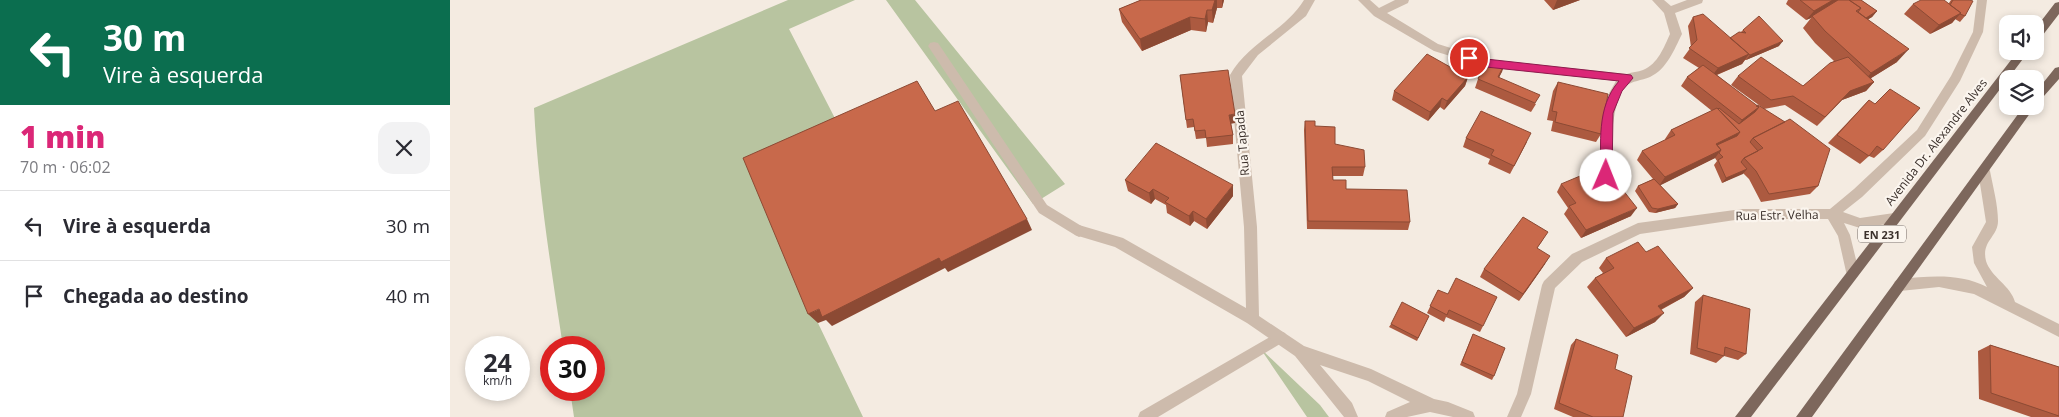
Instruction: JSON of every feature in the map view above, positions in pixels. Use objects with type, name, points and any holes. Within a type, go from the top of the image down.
[{"type":"main road","points":[[2044,25],[2059,6]]},
{"type":"main road","name":"Avenida Dr. Alexandre Alves","points":[[1742,417],[2017,60]]},
{"type":"main road","points":[[2044,90],[2059,71]]},
{"type":"main road","points":[[1803,417],[2024,115]]},
{"type":"street","name":"Rua Tapada","points":[[1252,318],[1251,244],[1236,75],[1254,52],[1302,14],[1310,0]]},
{"type":"street","points":[[1363,0],[1378,13],[1434,47],[1486,63],[1627,78],[1646,74],[1662,62],[1676,34],[1669,10],[1657,0]]},
{"type":"street","points":[[1378,13],[1404,0]]},
{"type":"street","points":[[1669,10],[1698,0]]},
{"type":"street","name":"Rua Estr. Velha","points":[[1514,417],[1524,394],[1549,285],[1577,258],[1636,226],[1742,214],[1832,214],[1858,193],[1921,133],[1956,78],[1978,32],[1982,0]]},
{"type":"street","points":[[934,46],[1043,209],[1079,231],[1118,242],[1252,318],[1300,351],[1347,408],[1351,417]]},
{"type":"street","points":[[1616,191],[1606,176],[1607,113],[1618,89],[1627,78]]},
{"type":"street","points":[[1984,171],[1992,223],[1978,247],[1980,263],[1992,283],[2014,307]]},
{"type":"street","points":[[1832,214],[1860,223],[1894,218]]},
{"type":"street","points":[[1832,214],[1844,235],[1852,272]]},
{"type":"street","points":[[1900,285],[1939,281],[1976,288],[2059,331]]},
{"type":"street","points":[[1145,417],[1280,337]]},
{"type":"street","points":[[1300,351],[1371,376],[1430,404],[1452,408],[1468,417]]},
{"type":"street","points":[[1392,417],[1408,408],[1430,404]]},
{"type":"green space","points":[[788,0],[855,0],[789,29],[841,130],[753,169],[818,323],[863,417],[574,417],[572,401],[605,401],[605,336],[561,336],[542,198],[534,108]]},
{"type":"green space","points":[[886,0],[915,0],[1065,184],[1033,204]]},
{"type":"green space","points":[[1260,348],[1320,405],[1329,417],[1307,417]]},
{"type":"building","points":[[1141,0],[1215,0],[1212,10],[1207,10],[1205,19],[1190,17],[1140,39],[1119,9]]},
{"type":"building","points":[[1800,0],[1833,0],[1814,11]]},
{"type":"building","points":[[1838,0],[1849,0],[1861,8],[1856,11],[1909,49],[1871,73],[1825,31],[1812,16]]},
{"type":"building","points":[[1849,0],[1861,0],[1877,11],[1866,18],[1858,12],[1861,8]]},
{"type":"building","points":[[1921,0],[1944,0],[1961,13],[1939,25],[1913,4]]},
{"type":"building","points":[[1953,0],[1973,1],[1965,16],[1950,5]]},
{"type":"building","points":[[1703,14],[1749,54],[1718,68],[1689,48],[1697,40],[1693,17]]},
{"type":"building","points":[[1759,16],[1783,41],[1750,55],[1730,38],[1739,32],[1746,33],[1743,30]]},
{"type":"building","points":[[1427,54],[1468,77],[1447,101],[1442,98],[1430,112],[1394,91]]},
{"type":"building","points":[[1761,57],[1803,86],[1830,63],[1848,57],[1874,82],[1850,91],[1825,117],[1793,96],[1771,100],[1738,76]]},
{"type":"building","points":[[1486,59],[1505,63],[1498,77],[1540,95],[1535,103],[1478,79]]},
{"type":"building","points":[[1703,65],[1759,107],[1742,120],[1687,77]]},
{"type":"building","points":[[1228,70],[1235,114],[1229,115],[1233,135],[1206,138],[1205,130],[1195,131],[1193,119],[1186,120],[1180,75]]},
{"type":"building","points":[[917,81],[935,111],[958,101],[1027,219],[941,262],[939,258],[822,317],[819,309],[808,314],[743,158]]},
{"type":"building","points":[[1558,82],[1608,94],[1601,134],[1555,122],[1557,112],[1552,111]]},
{"type":"building","points":[[1890,89],[1920,108],[1883,150],[1877,146],[1869,156],[1837,135],[1869,100],[1875,104]]},
{"type":"building","points":[[1758,105],[1785,122],[1753,138],[1750,142],[1758,151],[1744,158],[1741,162],[1747,169],[1726,178],[1718,160],[1723,157],[1719,153],[1721,150],[1717,145],[1737,136],[1740,132],[1718,109],[1739,124],[1755,112],[1759,107],[1756,106]]},
{"type":"building","points":[[1717,108],[1740,132],[1716,144],[1721,150],[1665,177],[1642,151],[1675,135],[1671,130]]},
{"type":"building","points":[[1481,111],[1531,133],[1514,166],[1491,155],[1494,150],[1466,138]]},
{"type":"building","points":[[1790,119],[1830,149],[1818,186],[1769,194],[1756,171],[1744,158],[1763,148],[1753,138]]},
{"type":"building","points":[[1305,121],[1315,121],[1315,126],[1335,127],[1335,144],[1364,150],[1365,167],[1332,167],[1333,180],[1346,180],[1346,189],[1407,190],[1410,222],[1308,221]]},
{"type":"building","points":[[1156,143],[1233,185],[1206,219],[1193,211],[1189,216],[1165,202],[1169,198],[1153,189],[1149,193],[1125,180]]},
{"type":"building","points":[[1604,166],[1637,208],[1586,230],[1569,206],[1576,203],[1561,184]]},
{"type":"building","points":[[1654,179],[1678,204],[1658,209],[1652,208],[1638,186]]},
{"type":"building","points":[[1523,217],[1548,232],[1537,248],[1550,256],[1523,294],[1484,269]]},
{"type":"building","points":[[1638,242],[1646,252],[1658,246],[1693,288],[1658,306],[1664,313],[1634,328],[1595,278],[1614,268],[1606,258]]},
{"type":"building","points":[[1456,278],[1497,297],[1483,326],[1449,310],[1447,315],[1430,306],[1438,290],[1448,294]]},
{"type":"building","points":[[1703,295],[1750,309],[1746,354],[1725,347],[1724,356],[1697,348]]},
{"type":"building","points":[[1402,302],[1429,316],[1418,338],[1391,324]]},
{"type":"building","points":[[1473,334],[1505,348],[1494,376],[1462,362]]},
{"type":"building","points":[[1576,339],[1618,355],[1615,369],[1632,376],[1623,417],[1593,417],[1559,403]]},
{"type":"building","points":[[1990,345],[2059,367],[2059,416],[1991,393]]},
{"type":"route","points":[[1469,58],[1486,63],[1627,78],[1618,89],[1607,113],[1606,176]]}]
